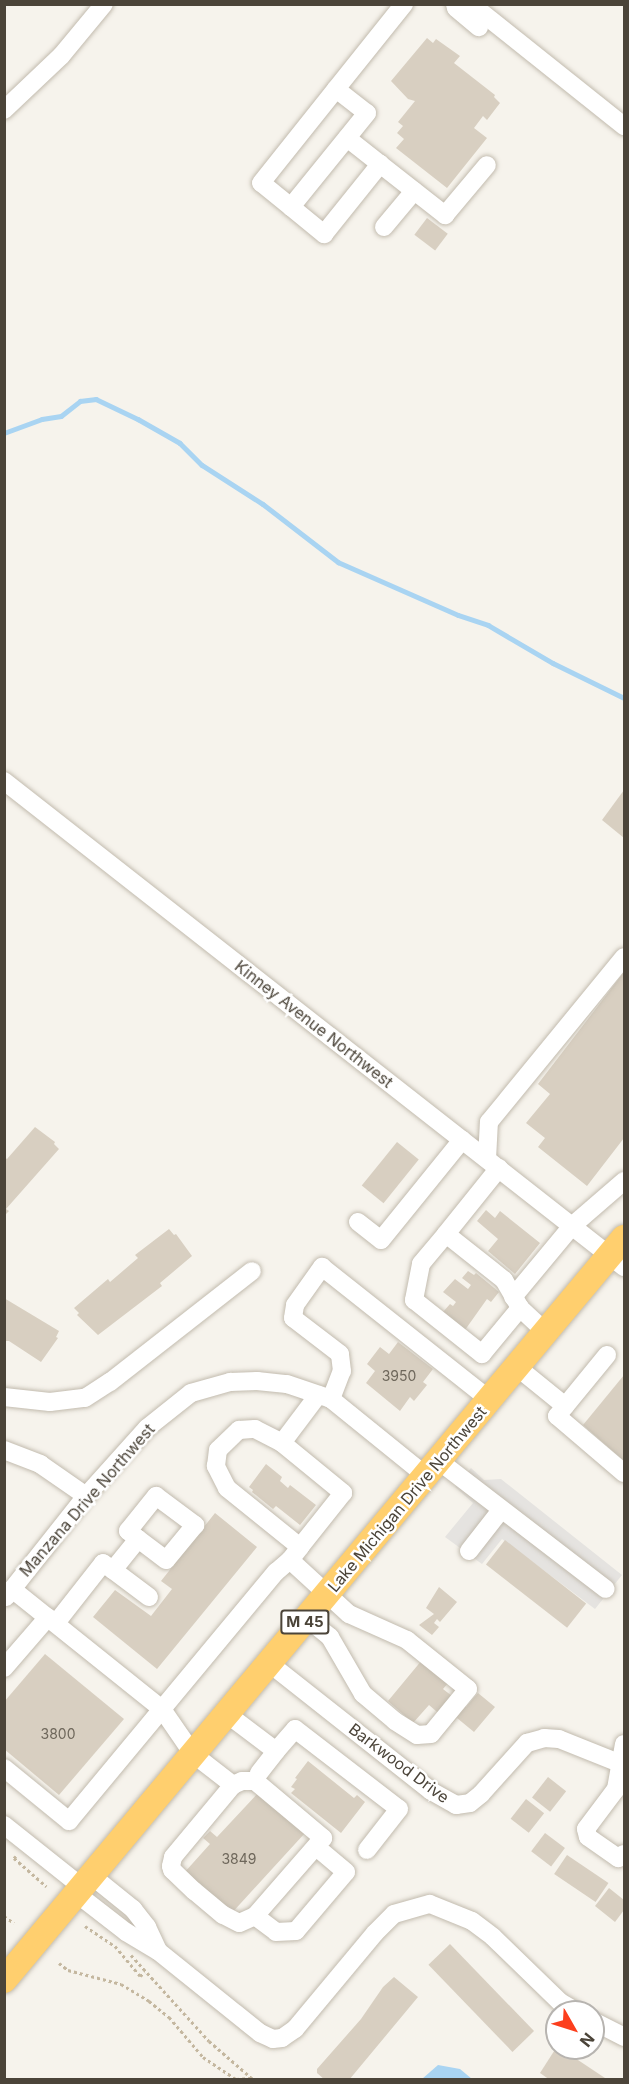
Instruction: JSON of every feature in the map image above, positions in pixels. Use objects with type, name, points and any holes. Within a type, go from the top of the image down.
[{"type":"highway","name":"Lake Michigan Drive Northwest","points":[[4,1980],[546,1332],[620,1254]]},
{"type":"street","points":[[4,110],[62,56],[104,4]]},
{"type":"street","points":[[380,164],[324,234],[261,183],[404,4]]},
{"type":"street","points":[[455,4],[456,8],[537,71],[556,72]]},
{"type":"street","points":[[471,4],[624,126]]},
{"type":"street","points":[[291,207],[368,113],[336,89]]},
{"type":"street","points":[[347,138],[445,215],[487,165]]},
{"type":"street","points":[[384,227],[414,190]]},
{"type":"street","name":"Kinney Avenue Northwest","points":[[4,781],[572,1226],[620,1254]]},
{"type":"street","points":[[624,957],[489,1122],[493,1164],[446,1234],[422,1264],[414,1300],[482,1354],[572,1226],[624,1181]]},
{"type":"street","points":[[358,1222],[381,1240],[462,1140]]},
{"type":"street","points":[[446,1234],[504,1280],[517,1303],[546,1332]]},
{"type":"street","points":[[282,1443],[325,1397],[342,1371],[340,1354],[293,1318],[295,1305],[322,1267],[489,1400]]},
{"type":"street","points":[[4,1397],[50,1402],[85,1398],[110,1382],[252,1271]]},
{"type":"street","points":[[607,1355],[557,1416],[624,1473]]},
{"type":"street","points":[[517,1367],[565,1406]]},
{"type":"street","name":"Manzana Drive Northwest","points":[[8,1593],[86,1496],[147,1428],[191,1393],[230,1382],[257,1381],[287,1384],[325,1397],[432,1468],[501,1510],[606,1589]]},
{"type":"street","points":[[4,1768],[69,1821],[276,1572],[295,1554],[343,1493],[282,1443],[255,1429],[240,1430],[218,1450],[216,1466],[227,1488],[295,1554],[328,1595],[349,1614],[407,1640],[468,1689],[431,1734],[417,1735],[363,1694],[330,1638],[308,1619]]},
{"type":"street","points":[[4,1450],[40,1464],[86,1496]]},
{"type":"street","points":[[470,1551],[501,1510]]},
{"type":"street","points":[[113,1570],[138,1539]]},
{"type":"street","points":[[4,1668],[52,1620],[103,1563],[149,1597]]},
{"type":"street","points":[[8,1593],[52,1620],[162,1709],[193,1754],[233,1785]]},
{"type":"street","name":"Barkwood Drive","points":[[269,1664],[431,1791],[456,1805],[470,1803],[527,1743],[544,1738],[560,1739],[623,1764]]},
{"type":"street","points":[[227,1714],[276,1751]]},
{"type":"street","points":[[259,1773],[295,1729],[399,1809],[367,1850]]},
{"type":"street","points":[[624,1744],[623,1764],[616,1789],[586,1829],[588,1837],[618,1858],[624,1854]]},
{"type":"street","points":[[242,1781],[255,1781],[323,1838],[255,1916],[239,1923],[223,1915],[179,1877],[171,1866],[173,1857],[233,1785],[242,1781]]},
{"type":"street","points":[[4,1825],[84,1885],[133,1909],[147,1927],[158,1951],[260,2033],[273,2039],[282,2037],[295,2029],[375,1933],[394,1914],[430,1904],[472,1921],[493,1937],[558,2000]]},
{"type":"street","points":[[255,1916],[276,1932],[296,1930],[346,1872],[316,1846]]},
{"type":"street","points":[[605,2027],[624,2037]]},
{"type":"path","points":[[14,1858],[46,1886]]},
{"type":"path","points":[[4,1916],[14,1923]]},
{"type":"path","points":[[85,1926],[115,1946],[140,1976],[145,1972]]},
{"type":"path","points":[[126,1948],[145,1972],[209,2041],[252,2079]]},
{"type":"path","points":[[58,1964],[68,1970],[121,1984],[149,2001],[169,2017],[202,2057],[236,2079],[252,2079]]},
{"type":"shaded area","points":[[471,1468],[484,1480],[501,1479],[622,1575],[595,1609],[502,1539],[482,1564],[445,1537],[473,1503],[455,1487]]},
{"type":"water","points":[[438,2065],[460,2069],[472,2079],[422,2079]]},
{"type":"building","points":[[427,38],[433,43],[436,39],[460,56],[454,63],[495,95],[494,97],[500,103],[487,120],[483,116],[474,128],[487,138],[447,188],[396,148],[404,139],[397,133],[403,126],[398,122],[415,101],[408,99],[391,81]]},
{"type":"building","points":[[427,218],[448,234],[435,250],[414,235]]},
{"type":"building","points":[[624,790],[624,838],[602,820]]},
{"type":"building","points":[[624,972],[624,1138],[587,1186],[538,1147],[545,1138],[526,1123],[550,1094],[538,1084]]},
{"type":"building","points":[[35,1127],[55,1142],[54,1144],[59,1149],[6,1209],[9,1211],[4,1216],[4,1157],[7,1159]]},
{"type":"building","points":[[397,1142],[419,1160],[384,1203],[362,1186]]},
{"type":"building","points":[[486,1210],[495,1218],[500,1211],[540,1243],[515,1274],[488,1251],[498,1239],[477,1221]]},
{"type":"building","points":[[169,1229],[174,1235],[176,1234],[192,1256],[160,1283],[162,1286],[98,1335],[77,1315],[79,1313],[74,1308],[108,1279],[110,1282],[138,1258],[135,1255]]},
{"type":"building","points":[[468,1271],[474,1275],[476,1273],[499,1292],[491,1302],[487,1299],[465,1330],[443,1312],[450,1304],[453,1306],[456,1302],[443,1292],[455,1279],[468,1289],[471,1285],[462,1278]]},
{"type":"building","points":[[4,1298],[59,1331],[56,1337],[58,1338],[41,1362],[9,1341],[4,1341]]},
{"type":"building","points":[[398,1342],[433,1369],[423,1382],[427,1385],[414,1401],[410,1397],[400,1411],[366,1383],[375,1371],[367,1364],[380,1347],[389,1354]]},
{"type":"building","points":[[624,1375],[624,1461],[583,1425]]},
{"type":"building","points":[[266,1464],[282,1477],[280,1481],[288,1488],[290,1485],[316,1505],[300,1525],[276,1506],[273,1509],[249,1487]]},
{"type":"building","points":[[215,1513],[257,1547],[157,1669],[93,1617],[115,1590],[151,1616],[172,1589],[161,1581]]},
{"type":"building","points":[[505,1540],[586,1603],[567,1628],[486,1564]]},
{"type":"building","points":[[439,1587],[457,1602],[440,1622],[437,1619],[434,1623],[439,1627],[432,1635],[419,1625],[434,1614],[426,1608]]},
{"type":"building","points":[[45,1654],[124,1719],[59,1795],[4,1749],[4,1702]]},
{"type":"building","points":[[422,1660],[449,1682],[443,1689],[466,1707],[478,1693],[495,1707],[474,1732],[457,1718],[451,1724],[429,1705],[413,1723],[388,1701]]},
{"type":"building","points":[[308,1761],[354,1798],[357,1795],[365,1802],[341,1833],[291,1793],[295,1789],[291,1787],[297,1779],[295,1778]]},
{"type":"building","points":[[548,1777],[566,1791],[550,1812],[532,1797]]},
{"type":"building","points":[[259,1792],[305,1833],[230,1915],[184,1873],[210,1844],[203,1838],[210,1831],[217,1837]]},
{"type":"building","points":[[526,1799],[544,1813],[529,1833],[511,1819]]},
{"type":"building","points":[[545,1833],[565,1848],[551,1866],[531,1851]]},
{"type":"building","points":[[567,1855],[608,1883],[596,1902],[554,1874]]},
{"type":"building","points":[[609,1888],[624,1900],[624,1910],[615,1922],[595,1906]]},
{"type":"building","points":[[450,1944],[534,2031],[512,2052],[428,1965]]},
{"type":"building","points":[[394,1977],[418,1997],[349,2080],[325,2080],[317,2073],[317,2069],[361,2019],[383,1987]]},
{"type":"building","points":[[548,2060],[578,2060],[608,2080],[550,2080],[540,2073]]},
{"type":"waterway","points":[[4,433],[42,419],[61,416],[80,401],[96,399],[180,443],[202,465],[263,504],[338,562],[458,615],[488,625],[553,663],[624,698]]}]
